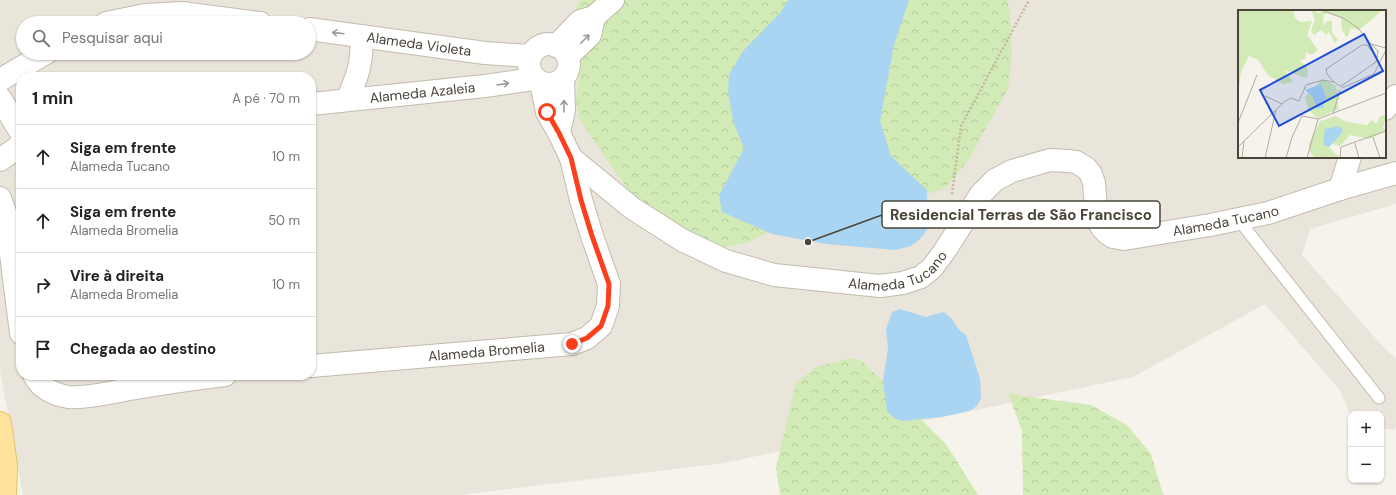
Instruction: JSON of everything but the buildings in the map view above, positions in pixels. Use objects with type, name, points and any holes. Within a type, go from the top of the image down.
[{"type":"main road","points":[[0,423],[6,466],[5,495]]},
{"type":"street","points":[[562,51],[580,21],[594,17],[613,0]]},
{"type":"street","points":[[140,16],[182,13],[205,16]]},
{"type":"street","name":"Alameda Violeta","points":[[316,30],[485,53],[530,56]]},
{"type":"street","points":[[347,100],[357,78],[360,66],[362,36]]},
{"type":"street","points":[[548,44],[562,51],[569,64],[568,72],[563,79],[557,83],[549,85],[538,81],[530,72],[528,65],[530,56],[534,50],[548,44]]},
{"type":"street","points":[[0,80],[34,60]]},
{"type":"street","points":[[559,133],[564,110],[563,79]]},
{"type":"street","name":"Alameda Azaleia","points":[[316,103],[538,81]]},
{"type":"street","name":"Alameda Tucano","points":[[538,81],[547,112],[571,158],[632,208],[682,240],[726,261],[774,275],[880,286],[903,283],[921,277],[932,268],[944,252],[980,194],[995,180],[1012,171],[1050,160],[1076,162],[1086,168],[1091,174],[1094,182],[1096,219],[1102,228],[1113,237],[1124,239],[1210,225],[1268,213],[1340,189],[1396,173]]},
{"type":"street","points":[[1386,108],[1396,96]]},
{"type":"street","points":[[0,98],[16,124]]},
{"type":"street","points":[[0,160],[16,149]]},
{"type":"street","name":"Alameda Bromelia","points":[[316,366],[572,344],[587,338],[601,326],[608,306],[609,284],[590,229],[571,158]]},
{"type":"street","points":[[1340,189],[1350,158]]},
{"type":"street","points":[[0,198],[6,215],[16,294]]},
{"type":"street","points":[[38,380],[44,388],[70,397],[99,394],[182,380]]},
{"type":"lane","points":[[1238,219],[1379,398]]},
{"type":"path","points":[[952,197],[961,126],[1029,0]]},
{"type":"shaded area","points":[[0,0],[1396,0],[1396,204],[1310,229],[1302,255],[1386,350],[1396,358],[1396,427],[1394,430],[1384,428],[1384,411],[1349,411],[1339,389],[1265,304],[1133,377],[724,463],[460,495],[23,495],[0,371]]},
{"type":"green space","points":[[579,0],[852,0],[776,228],[749,242],[687,255],[681,252],[635,200],[579,119],[576,100],[583,49],[575,10]]},
{"type":"green space","points":[[873,0],[1007,0],[1010,11],[1012,52],[1008,89],[967,162],[944,189],[906,200],[842,86]]},
{"type":"green space","points":[[851,358],[863,362],[946,444],[978,495],[780,495],[776,468],[796,383],[816,367]]},
{"type":"green space","points":[[1008,393],[1091,405],[1127,425],[1151,454],[1164,495],[1023,495],[1022,431]]},
{"type":"water","points":[[788,0],[909,0],[894,45],[880,121],[891,156],[927,190],[928,228],[921,238],[911,246],[895,250],[826,244],[772,234],[722,212],[719,195],[744,149],[733,121],[728,91],[729,75],[743,51],[781,12]]},
{"type":"water","points":[[900,309],[926,317],[943,312],[966,335],[980,379],[981,398],[977,406],[969,411],[941,417],[902,421],[894,418],[887,411],[883,381],[888,348],[886,329],[892,312]]},
{"type":"place","name":"Residencial Terras de São Francisco","points":[[808,242]]},
{"type":"route","points":[[547,112],[571,158],[581,200],[609,284],[608,306],[601,326],[587,338],[572,344]]}]
